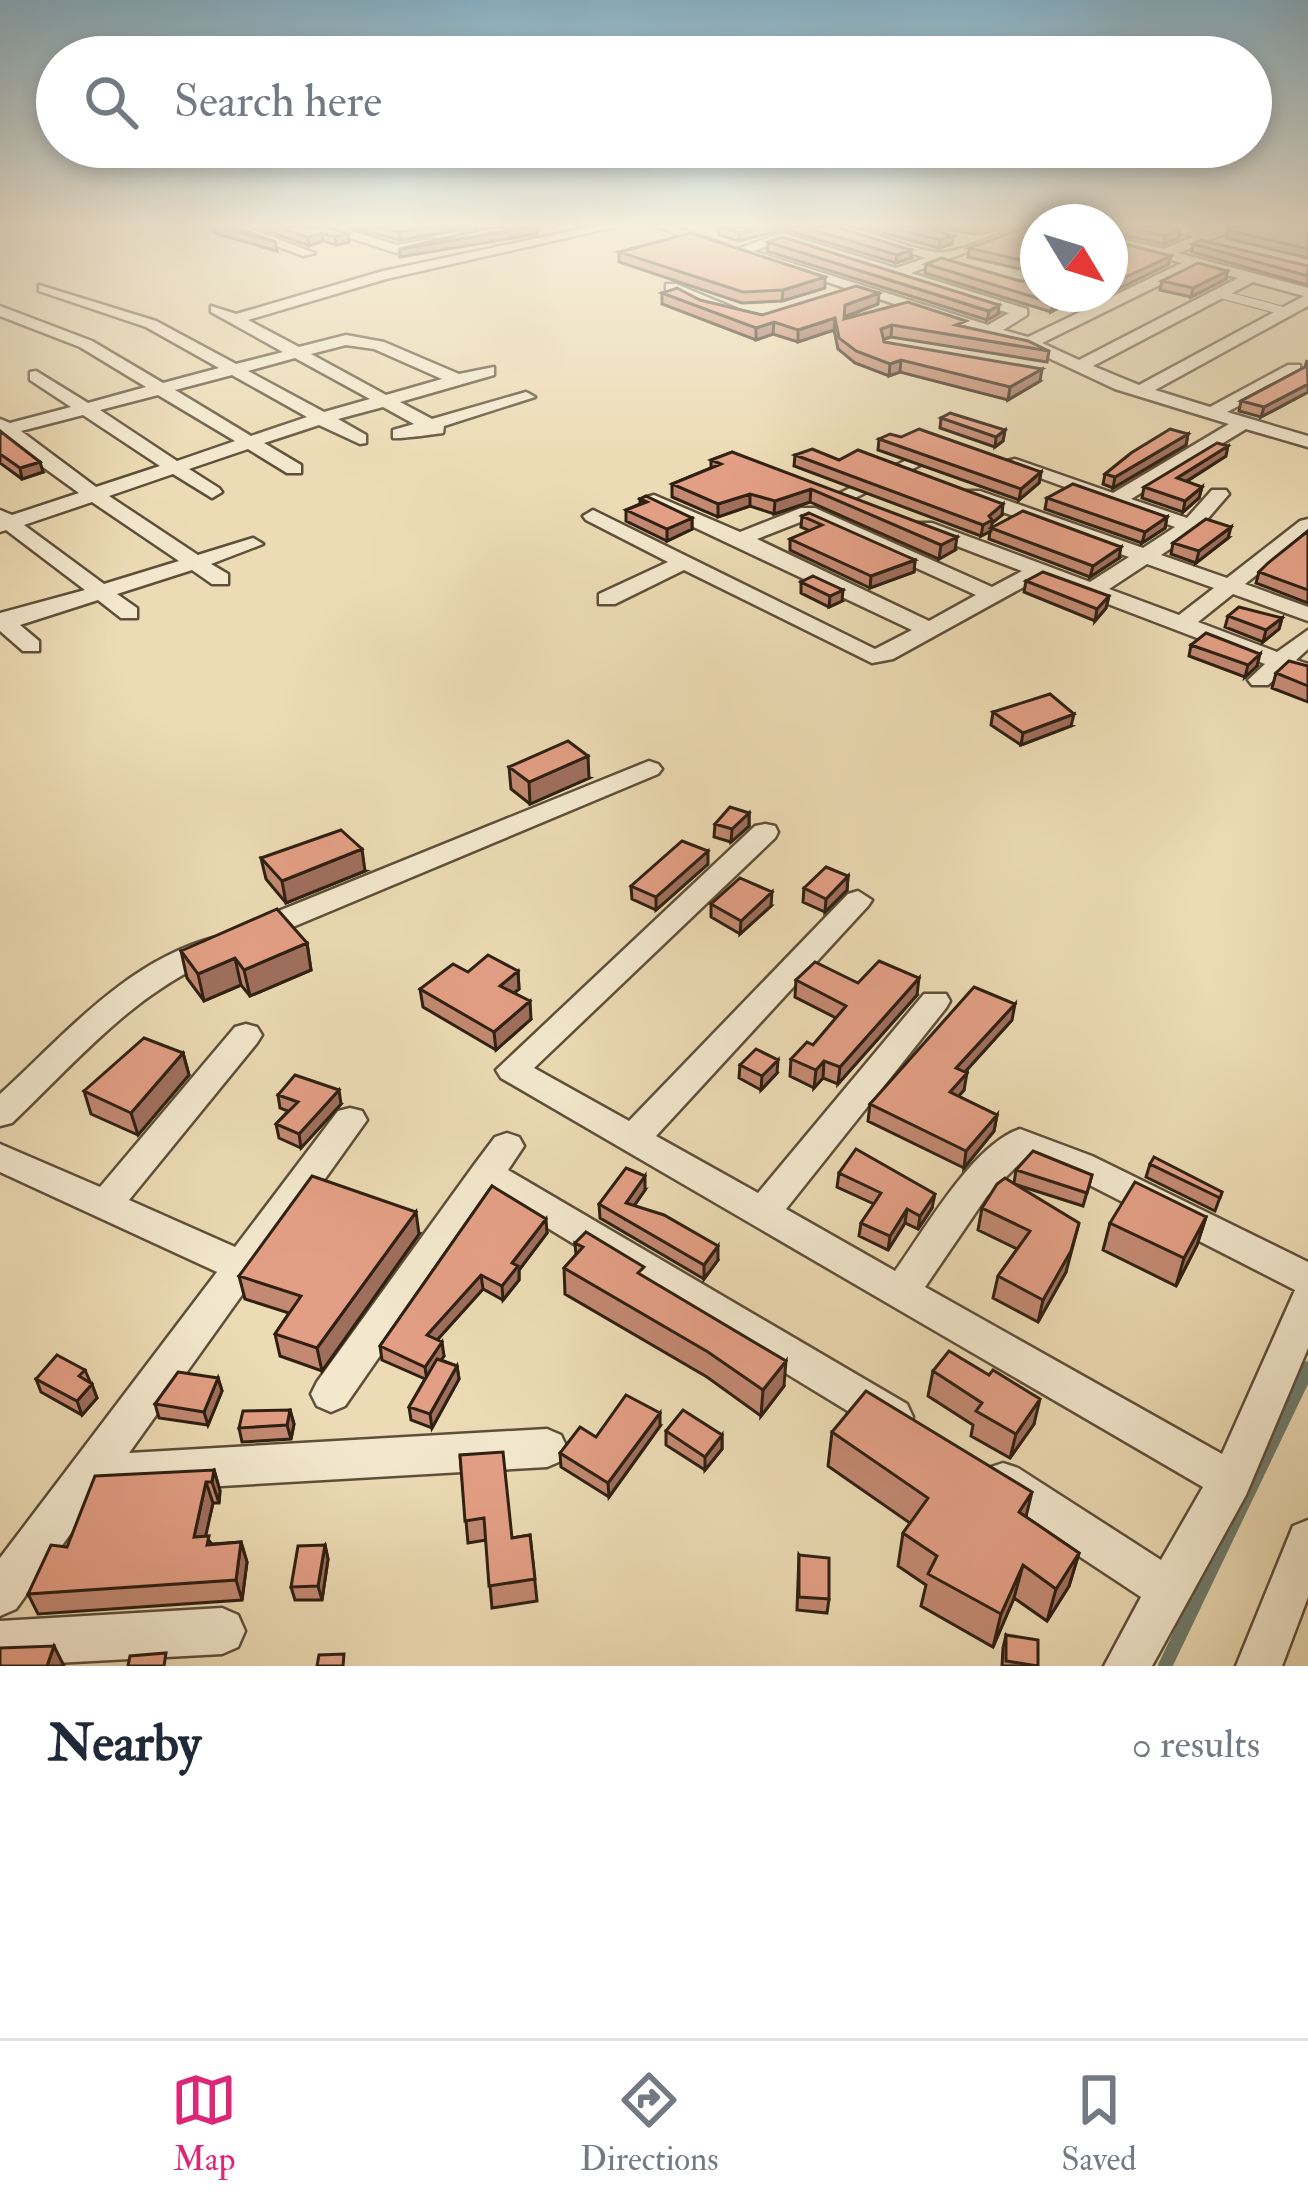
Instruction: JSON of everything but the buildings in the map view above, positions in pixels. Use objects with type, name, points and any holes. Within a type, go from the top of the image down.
[{"type":"street","points":[[5,316],[53,305]]},
{"type":"street","points":[[95,305],[152,324],[360,439]]},
{"type":"street","points":[[234,319],[281,305]]},
{"type":"street","points":[[709,305],[740,312]]},
{"type":"street","points":[[871,317],[908,305]]},
{"type":"street","points":[[912,305],[1029,343],[1140,391],[1308,442]]},
{"type":"street","points":[[991,330],[1022,312],[1000,305]]},
{"type":"street","points":[[1029,343],[1107,305]]},
{"type":"street","points":[[1078,367],[1199,305]]},
{"type":"street","points":[[1140,391],[1297,305]]},
{"type":"street","points":[[216,309],[433,427]]},
{"type":"street","points":[[5,316],[86,344],[295,469]]},
{"type":"street","points":[[2,428],[334,341],[367,343],[458,380]]},
{"type":"street","points":[[1210,413],[1294,369]]},
{"type":"street","points":[[3,521],[320,419],[488,371]]},
{"type":"street","points":[[1042,372],[1109,380]]},
{"type":"street","points":[[36,376],[212,492]]},
{"type":"street","points":[[399,434],[526,397]]},
{"type":"street","points":[[1115,500],[1244,422]]},
{"type":"street","points":[[1286,434],[1308,422]]},
{"type":"street","points":[[2,428],[220,579]]},
{"type":"street","points":[[921,432],[1191,526]]},
{"type":"street","points":[[866,504],[834,492],[974,451]]},
{"type":"street","points":[[870,458],[924,477]]},
{"type":"street","points":[[946,485],[1308,614]]},
{"type":"street","points":[[1093,590],[1191,526],[1219,494]]},
{"type":"street","points":[[654,501],[928,629]]},
{"type":"street","points":[[740,539],[808,512],[993,595]]},
{"type":"street","points":[[593,516],[872,656],[885,654],[1040,570]]},
{"type":"street","points":[[3,521],[129,613]]},
{"type":"street","points":[[909,521],[1308,672]]},
{"type":"street","points":[[1182,624],[1307,525]]},
{"type":"street","points":[[1,622],[253,544]]},
{"type":"street","points":[[607,599],[686,561]]},
{"type":"street","points":[[1,622],[32,646]]},
{"type":"street","points":[[1259,680],[1308,637]]},
{"type":"street","points":[[0,1114],[134,988],[165,968],[650,769]]},
{"type":"street","points":[[766,832],[512,1070],[1231,1480]]},
{"type":"street","points":[[633,1139],[857,900]]},
{"type":"street","points":[[763,1213],[935,1001]]},
{"type":"street","points":[[105,1205],[246,1035]]},
{"type":"street","points":[[0,1594],[350,1120]]},
{"type":"street","points":[[902,1292],[975,1186],[1020,1142],[1097,1173],[1308,1279]]},
{"type":"street","points":[[0,1157],[242,1267]]},
{"type":"street","points":[[331,1394],[496,1160],[919,1432]]},
{"type":"street","points":[[1127,1666],[1231,1480],[1308,1301]]},
{"type":"street","points":[[88,1474],[547,1448]]},
{"type":"street","points":[[980,1468],[1170,1591]]},
{"type":"street","points":[[1259,1666],[1308,1541]]},
{"type":"street","points":[[0,1644],[222,1631]]},
{"type":"lane","points":[[1260,305],[1287,312]]},
{"type":"waterway","points":[[1165,1666],[1308,1368]]}]
